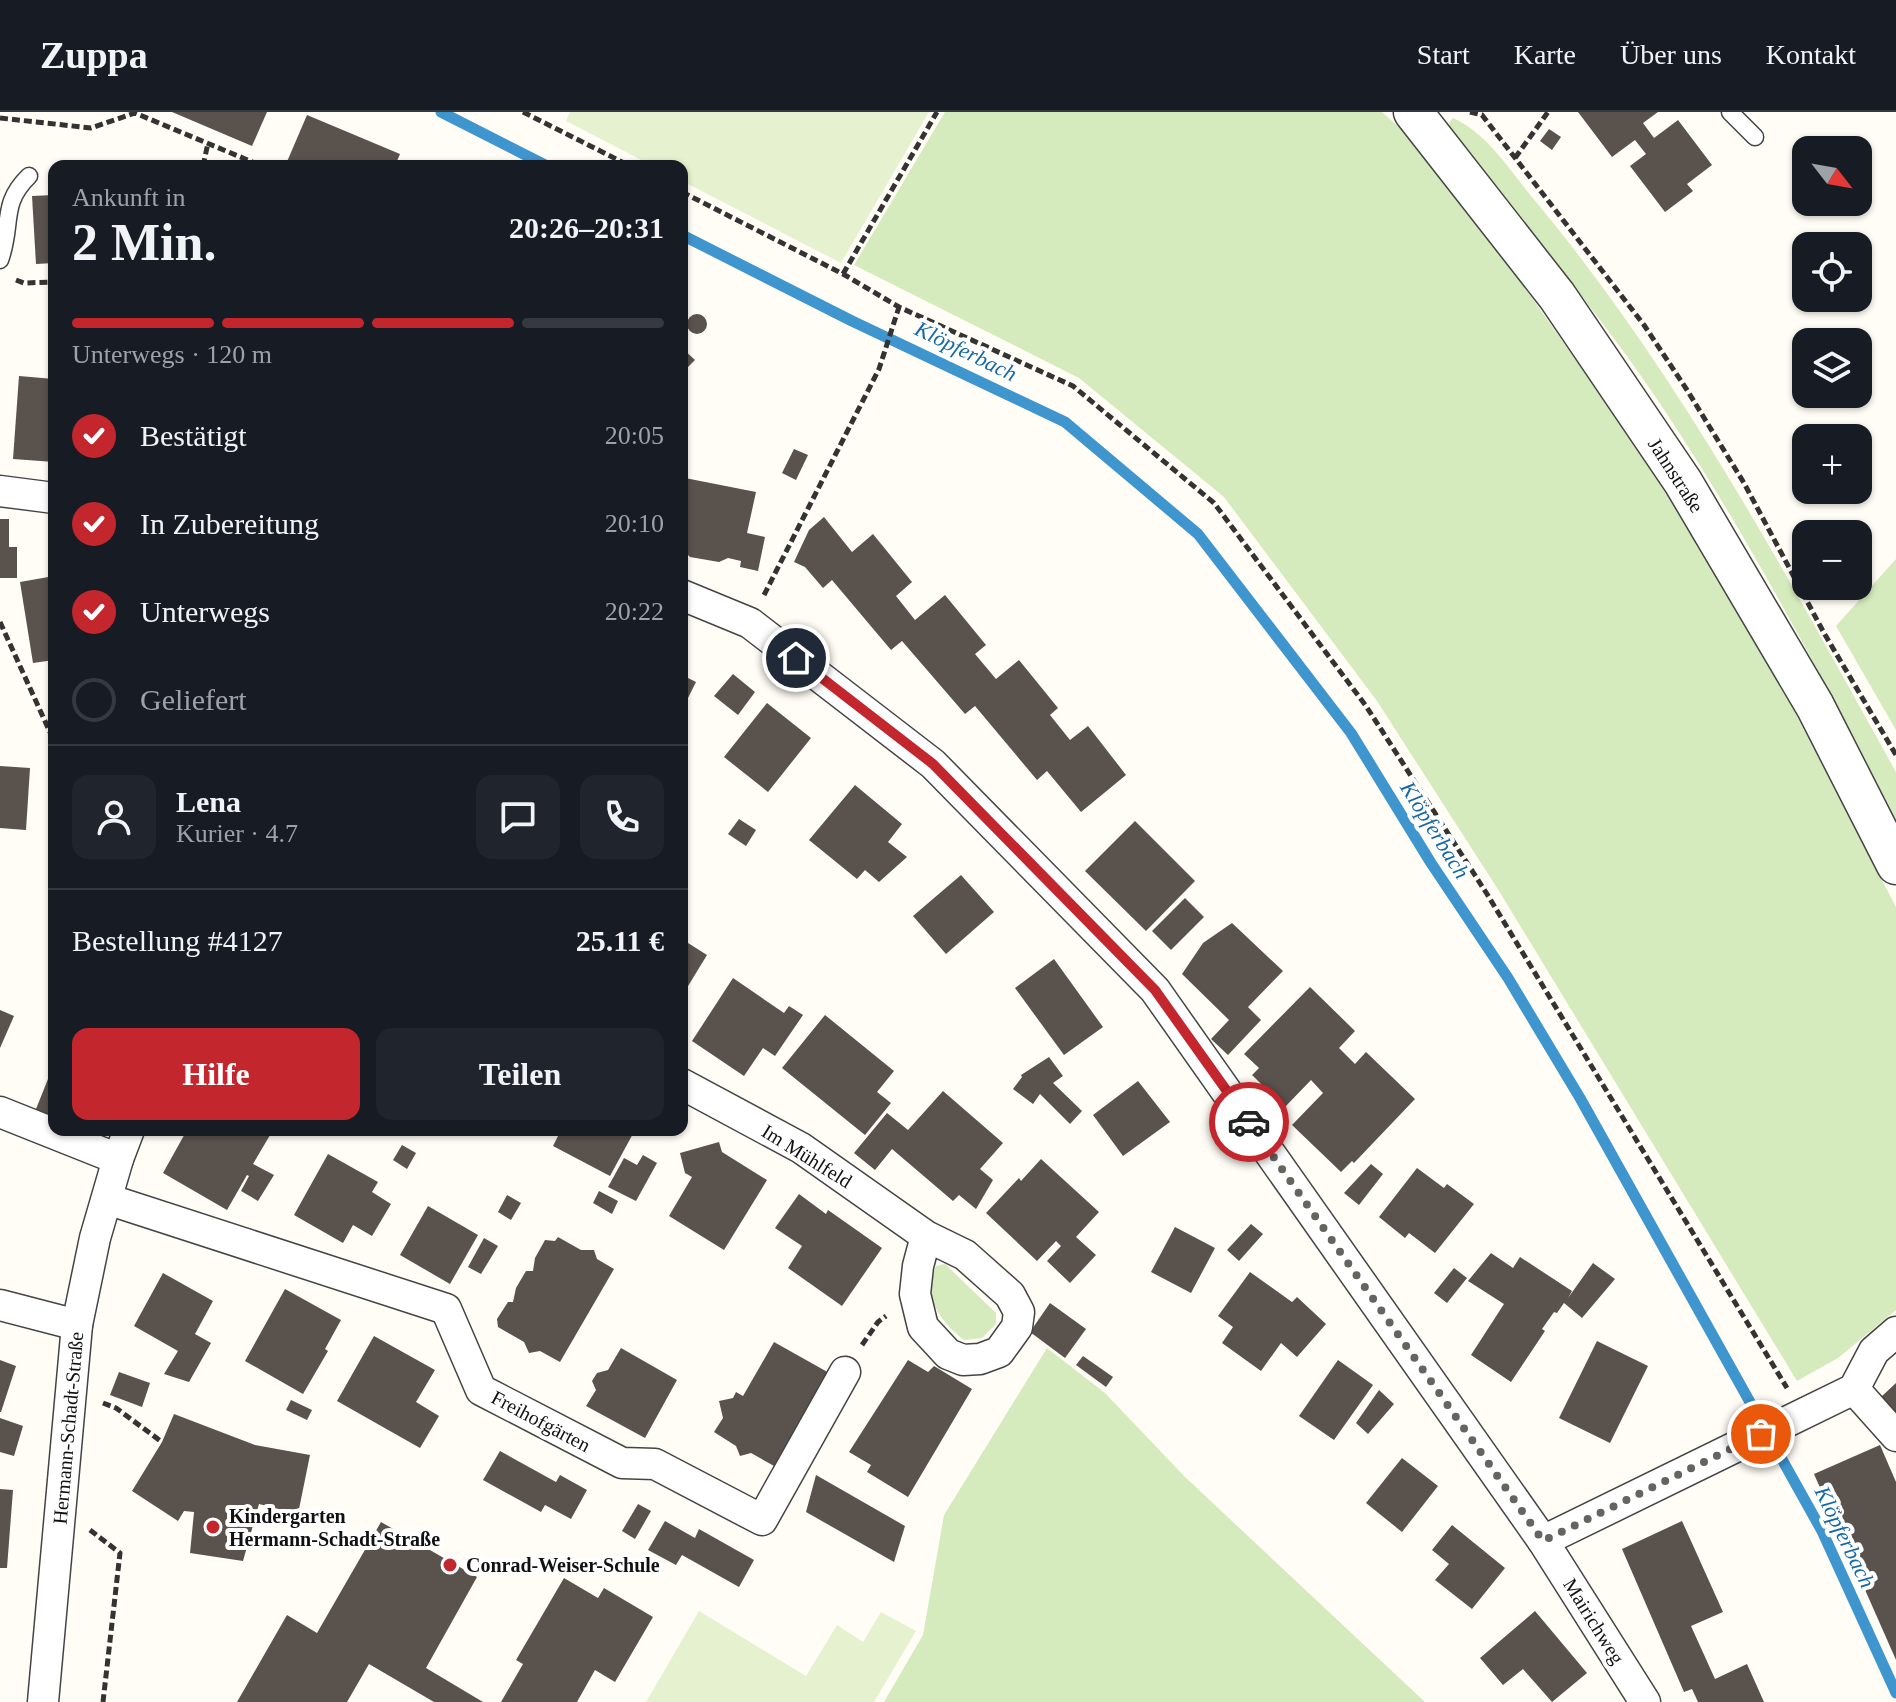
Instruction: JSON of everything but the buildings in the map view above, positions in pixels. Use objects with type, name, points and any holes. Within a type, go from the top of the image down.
[{"type":"street","name":"Jahnstraße","points":[[1413,112],[1557,296],[1683,482],[1815,706],[1896,865]]},
{"type":"street","points":[[0,491],[48,497]]},
{"type":"street","name":"Mairichweg","points":[[688,597],[750,623],[933,764],[1155,990],[1543,1541],[1645,1702]]},
{"type":"street","name":"Im Mühlfeld","points":[[688,1087],[801,1148],[926,1236],[965,1255],[1010,1295],[1019,1312],[1017,1327],[999,1352],[980,1359],[963,1360],[948,1354],[923,1327],[915,1294],[926,1236]]},
{"type":"street","points":[[0,1112],[48,1131]]},
{"type":"street","points":[[60,1136],[118,1159]]},
{"type":"street","name":"Hermann-Schadt-Straße","points":[[43,1702],[77,1325],[95,1238],[127,1136]]},
{"type":"street","name":"Freihofgärten","points":[[107,1199],[446,1309],[481,1390],[622,1463],[655,1464],[762,1520],[845,1372]]},
{"type":"street","points":[[0,1305],[77,1325]]},
{"type":"street","points":[[1543,1541],[1854,1389],[1874,1351],[1896,1332]]},
{"type":"street","points":[[1854,1389],[1896,1436]]},
{"type":"lane","points":[[1730,112],[1755,137]]},
{"type":"lane","points":[[0,260],[4,249],[0,216],[6,197],[16,184],[29,176]]},
{"type":"path","points":[[523,112],[618,160]]},
{"type":"path","points":[[843,274],[937,112]]},
{"type":"path","points":[[1470,112],[1482,115],[1644,325],[1744,483],[1824,633],[1896,755]]},
{"type":"path","points":[[1515,158],[1548,112]]},
{"type":"path","points":[[0,118],[91,128],[135,113],[248,160]]},
{"type":"path","points":[[204,160],[208,143]]},
{"type":"path","points":[[688,195],[843,274],[899,307],[1073,386],[1214,503],[1366,706],[1487,894],[1791,1419]]},
{"type":"path","points":[[24,283],[48,282]]},
{"type":"path","points":[[750,623],[879,369],[899,307]]},
{"type":"path","points":[[0,622],[48,728]]},
{"type":"path","points":[[845,1372],[878,1322],[915,1294]]},
{"type":"path","points":[[71,1393],[116,1408],[162,1442]]},
{"type":"path","points":[[61,1508],[120,1553],[103,1702]]},
{"type":"green space","points":[[570,112],[929,112],[841,263],[688,184],[688,160],[641,160],[566,121]]},
{"type":"green space","points":[[945,112],[1382,112],[1436,161],[1662,483],[1791,705],[1896,907],[1896,1310],[1838,1358],[1797,1381],[1499,891],[1377,701],[1224,497],[1079,378],[854,265]]},
{"type":"green space","points":[[1453,118],[1478,134],[1509,168],[1589,269],[1685,408],[1792,587],[1792,600],[1799,600],[1896,772],[1896,819],[1786,612],[1697,460],[1614,339],[1449,133],[1449,123]]},
{"type":"green space","points":[[1896,559],[1896,730],[1836,626],[1859,600],[1872,600],[1872,586]]},
{"type":"green space","points":[[945,1264],[996,1313],[996,1324],[982,1338],[964,1340],[935,1307],[930,1287],[932,1277],[936,1266]]},
{"type":"green space","points":[[1047,1348],[1105,1393],[1184,1476],[1425,1702],[884,1702],[923,1635],[944,1515]]},
{"type":"green space","points":[[699,1611],[806,1676],[837,1625],[863,1642],[881,1612],[916,1631],[874,1702],[646,1702]]},
{"type":"waterway","name":"Klöpferbach","points":[[441,112],[535,160]]},
{"type":"waterway","name":"Klöpferbach","points":[[688,238],[852,321],[1065,422],[1198,534],[1351,733],[1431,863],[1508,978],[1580,1098],[1822,1531],[1896,1693]]},
{"type":"way so far","points":[[1249,1122],[1543,1541],[1761,1434]]},
{"type":"place","name":"Kindergarten Hermann-Schadt-Straße","points":[[213,1527]]},
{"type":"place","name":"Conrad-Weiser-Schule","points":[[450,1565]]},
{"type":"route","points":[[796,658],[933,764],[1155,990],[1249,1122]]}]
